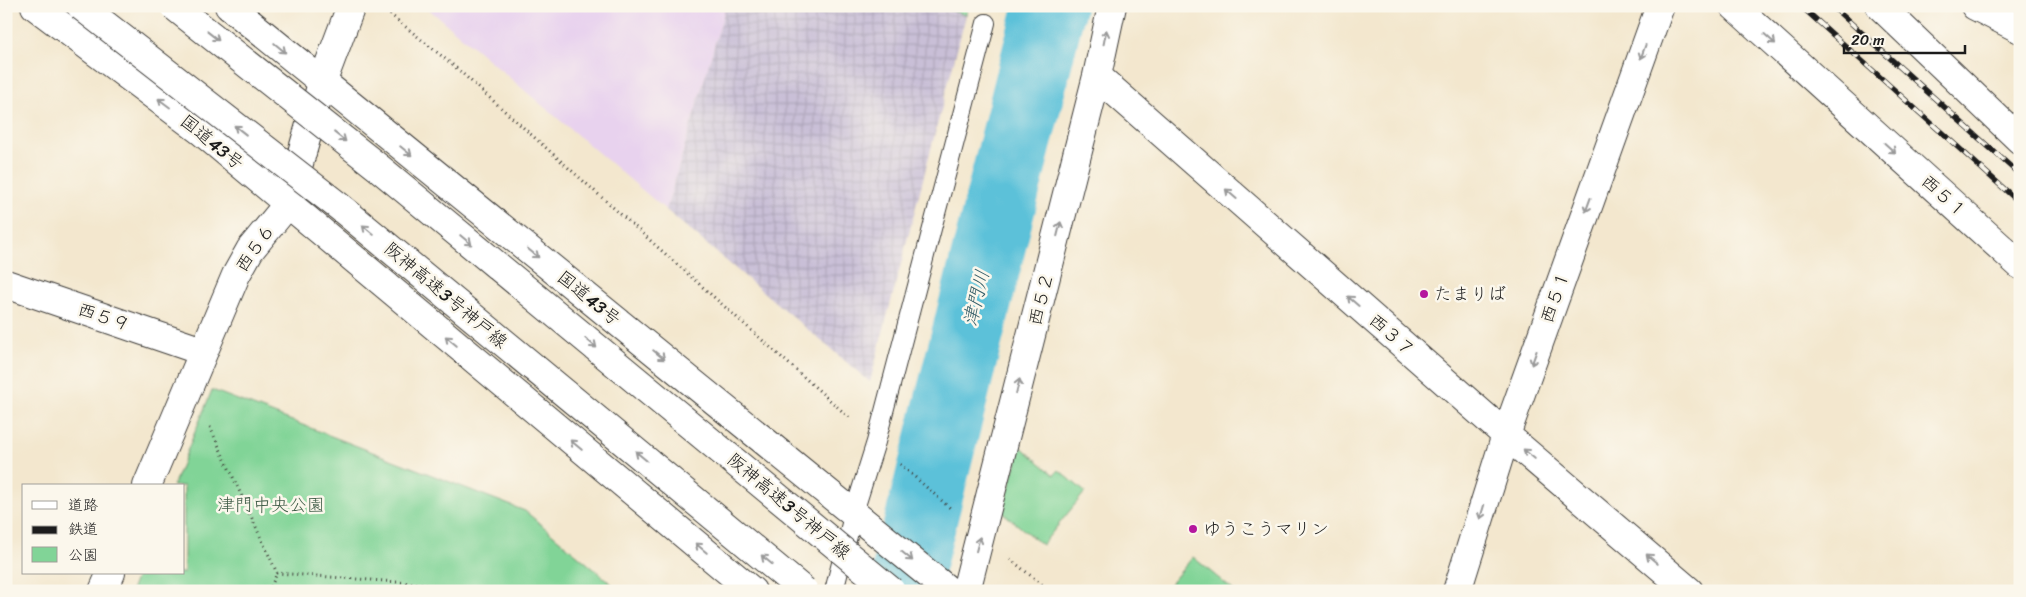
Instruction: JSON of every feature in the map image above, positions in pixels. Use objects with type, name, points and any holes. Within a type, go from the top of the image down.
[{"type":"main road","name":"国道43号","points":[[35,6],[201,132],[752,591]]},
{"type":"main road","name":"阪神高速3号神戸線","points":[[81,6],[341,208],[804,591]]},
{"type":"main road","name":"阪神高速3号神戸線","points":[[174,6],[379,168],[891,591]]},
{"type":"main road","name":"国道43号","points":[[229,6],[862,518],[954,590]]},
{"type":"main road","name":"西５６","points":[[148,484],[202,351],[236,275],[250,250],[287,205],[322,83],[351,6]]},
{"type":"main road","name":"西５２","points":[[954,590],[1097,76],[1112,6]]},
{"type":"main road","name":"西５１","points":[[1457,591],[1506,435],[1660,6]]},
{"type":"main road","name":"西５１","points":[[1734,6],[2020,265]]},
{"type":"main road","points":[[1880,6],[2020,140]]},
{"type":"main road","points":[[1975,6],[2020,29]]},
{"type":"main road","name":"西３７","points":[[1097,76],[1506,435],[1689,591]]},
{"type":"main road","name":"西５９","points":[[6,284],[202,351]]},
{"type":"main road","points":[[103,591],[111,574]]},
{"type":"lane","points":[[834,591],[862,518],[876,442],[986,23]]},
{"type":"path","points":[[380,6],[454,66],[956,513]]},
{"type":"path","points":[[190,383],[277,573],[269,591]]},
{"type":"path","points":[[277,573],[424,584],[438,591]]},
{"type":"shaded area","points":[[425,6],[726,6],[666,210]]},
{"type":"shaded area","points":[[726,6],[937,6],[966,15],[870,382],[666,210]]},
{"type":"green space","points":[[937,6],[969,6],[966,15]]},
{"type":"green space","name":"津門中央公園","points":[[212,390],[525,511],[620,591],[131,591],[138,574],[185,574],[185,484],[174,484]]},
{"type":"green space","points":[[1021,447],[1054,475],[1059,470],[1085,492],[1042,545],[1002,512]]},
{"type":"green space","points":[[1193,557],[1234,591],[1164,591]]},
{"type":"waterway","name":"津門川","points":[[903,591],[1050,6]]},
{"type":"railway","points":[[1801,6],[2020,203]]},
{"type":"railway","points":[[1832,6],[2020,175]]},
{"type":"place","name":"たまりば","points":[[1424,294]]},
{"type":"place","name":"ゆうこうマリン","points":[[1193,529]]}]
